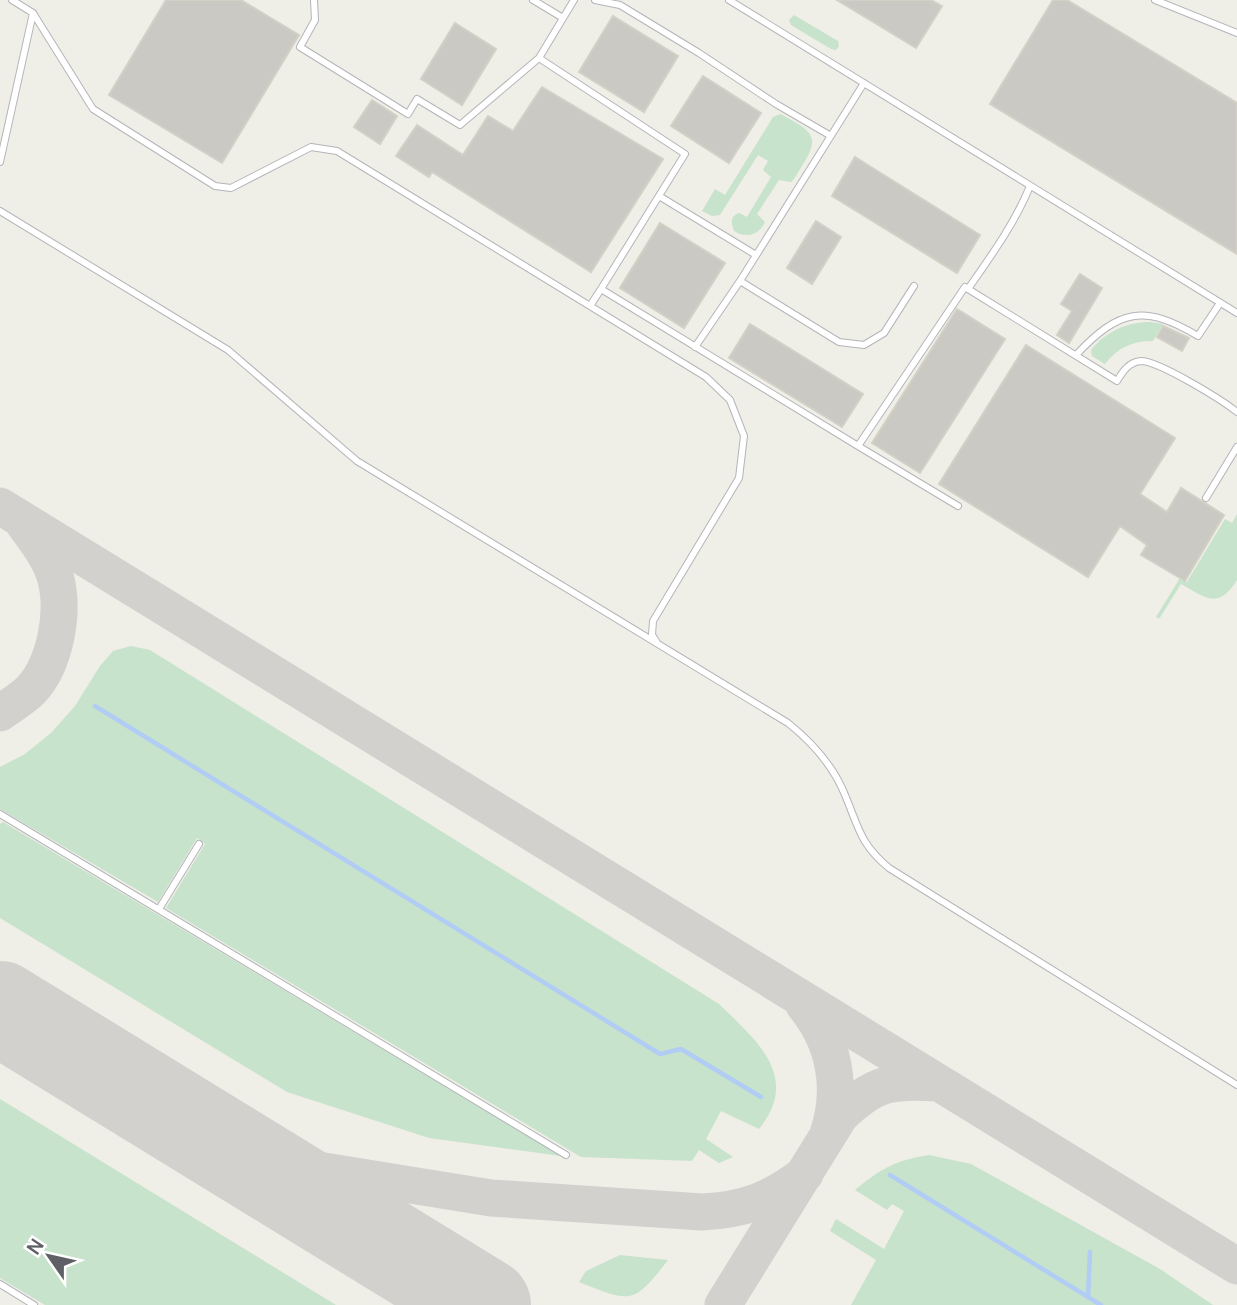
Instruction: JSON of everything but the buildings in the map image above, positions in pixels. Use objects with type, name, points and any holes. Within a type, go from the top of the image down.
[{"type":"lane","points":[[12,0],[33,13],[93,109],[215,186],[231,188],[312,147],[337,151],[706,377],[730,400],[744,436],[739,478],[653,621],[652,635],[657,643]]},
{"type":"lane","points":[[314,0],[314,20],[300,47],[408,114],[417,99],[460,125],[539,58],[574,0]]},
{"type":"lane","points":[[533,0],[563,18]]},
{"type":"lane","points":[[595,0],[620,5],[831,136]]},
{"type":"lane","points":[[729,0],[1237,313]]},
{"type":"lane","points":[[1155,0],[1237,33]]},
{"type":"lane","points":[[0,162],[33,13]]},
{"type":"lane","points":[[539,58],[685,154],[590,306]]},
{"type":"lane","points":[[695,347],[740,281],[864,83]]},
{"type":"lane","points":[[968,289],[1023,203],[1030,186]]},
{"type":"lane","points":[[659,196],[756,255]]},
{"type":"lane","points":[[0,211],[228,350],[357,461],[778,717],[806,737],[822,755],[845,794],[863,841],[889,868],[1237,1085]]},
{"type":"lane","points":[[740,281],[839,342],[864,345],[884,333],[914,286]]},
{"type":"lane","points":[[858,446],[965,287],[1117,381],[1129,365],[1139,361],[1158,364],[1237,412]]},
{"type":"lane","points":[[601,289],[958,506]]},
{"type":"lane","points":[[1076,355],[1112,324],[1137,314],[1161,316],[1198,336],[1220,303]]},
{"type":"lane","points":[[1206,498],[1237,447]]},
{"type":"lane","points":[[0,814],[566,1155]]},
{"type":"lane","points":[[159,909],[199,844]]},
{"type":"lane","points":[[0,1284],[34,1305]]},
{"type":"green space","points":[[794,15],[838,41],[836,50],[791,25],[789,20]]},
{"type":"green space","points":[[780,114],[810,134],[811,148],[794,179],[791,182],[779,180],[757,214],[765,222],[759,230],[743,235],[734,231],[733,218],[739,213],[747,217],[771,177],[763,170],[768,161],[758,155],[720,215],[712,216],[702,211],[715,189],[725,195],[773,117]]},
{"type":"green space","points":[[1133,324],[1163,324],[1153,341],[1126,346],[1105,364],[1092,356],[1091,350],[1110,333]]},
{"type":"green space","points":[[1237,514],[1237,580],[1230,589],[1224,595],[1211,599],[1181,584],[1159,619],[1156,617],[1180,578],[1187,582],[1225,519],[1232,523]]},
{"type":"green space","points":[[131,646],[150,650],[719,1004],[759,1046],[775,1076],[776,1093],[771,1110],[759,1129],[721,1111],[706,1139],[733,1157],[719,1163],[699,1150],[692,1161],[581,1157],[166,908],[205,844],[197,838],[158,902],[0,809],[0,767],[25,754],[51,733],[75,706],[100,666],[113,651]]},
{"type":"green space","points":[[3,822],[561,1156],[429,1138],[287,1092],[0,918],[0,824]]},
{"type":"green space","points":[[0,1099],[336,1305],[45,1305],[0,1278]]},
{"type":"green space","points":[[929,1155],[971,1164],[1160,1269],[1213,1305],[851,1305],[876,1260],[830,1231],[836,1219],[884,1249],[904,1211],[892,1204],[887,1210],[855,1190],[889,1166]]},
{"type":"green space","points":[[620,1255],[668,1260],[647,1285],[630,1296],[610,1294],[579,1282],[586,1271]]},
{"type":"waterway","points":[[95,706],[660,1054],[681,1049],[761,1097]]},
{"type":"waterway","points":[[890,1175],[1101,1305]]},
{"type":"waterway","points":[[1088,1297],[1090,1252]]},
{"type":"taxiway","points":[[0,506],[1237,1266]]},
{"type":"taxiway","points":[[0,713],[31,690],[40,679],[56,636],[59,604],[55,576],[46,555],[24,524]]},
{"type":"taxiway","points":[[804,1005],[823,1034],[833,1066],[835,1100],[828,1134]]},
{"type":"taxiway","points":[[723,1305],[840,1116],[863,1096],[884,1086],[908,1082],[938,1083]]},
{"type":"taxiway","points":[[244,1158],[491,1198],[702,1212],[731,1209],[757,1202],[805,1174]]},
{"type":"taxiway","points":[[471,1297],[475,1305]]},
{"type":"runway","points":[[0,1008],[484,1305]]}]
